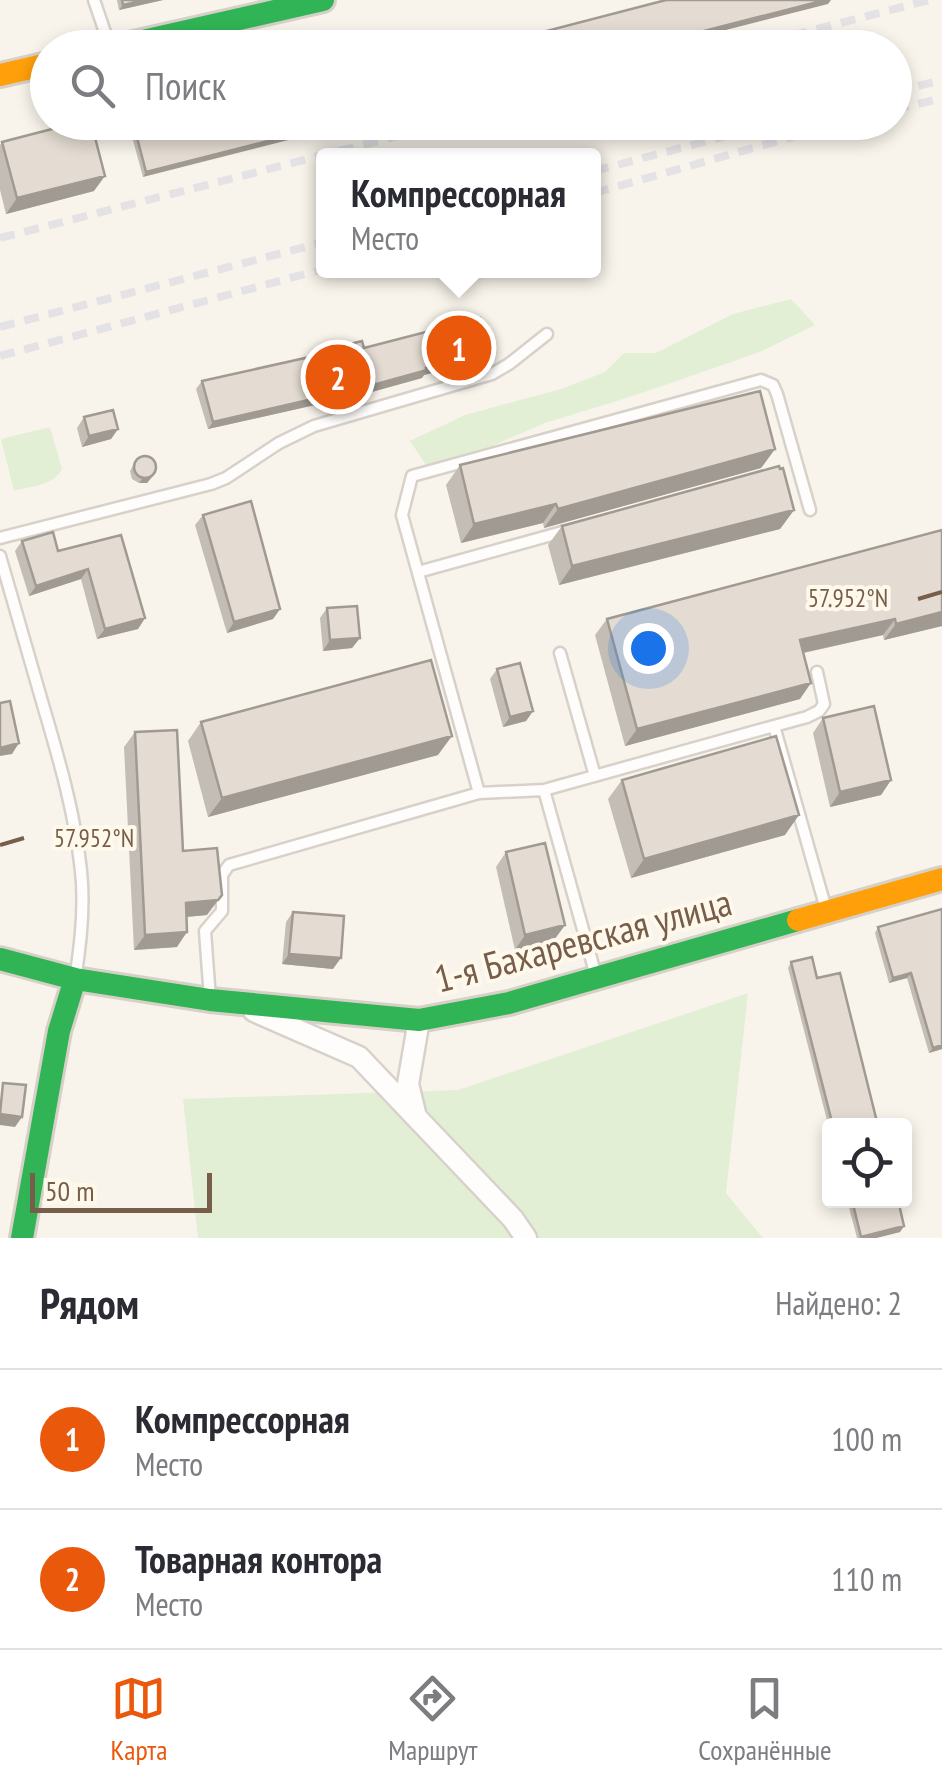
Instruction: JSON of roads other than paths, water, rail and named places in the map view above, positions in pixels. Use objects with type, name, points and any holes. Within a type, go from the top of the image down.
[{"type":"street","points":[[191,30],[324,0]]},
{"type":"street","points":[[0,75],[30,68]]},
{"type":"street","name":"1-я Бахаревская улица","points":[[0,959],[75,980],[210,1000],[419,1020],[510,1003],[942,879]]},
{"type":"street","points":[[22,1238],[58,1031],[75,980]]},
{"type":"street","points":[[240,1004],[359,1057],[526,1238]]},
{"type":"street","points":[[416,1117],[408,1084],[419,1020]]},
{"type":"lane","points":[[94,0],[105,30]]},
{"type":"lane","points":[[226,22],[228,30]]},
{"type":"lane","points":[[0,538],[226,478],[279,443],[314,426],[492,374],[547,334]]},
{"type":"lane","points":[[479,793],[402,515],[412,476],[761,380],[778,394],[810,510]]},
{"type":"lane","points":[[779,472],[798,467]]},
{"type":"lane","points":[[418,572],[570,530]]},
{"type":"lane","points":[[0,556],[60,764],[74,827],[82,905],[75,980]]},
{"type":"lane","points":[[560,653],[595,776]]},
{"type":"lane","points":[[210,1000],[205,931],[222,911],[222,874],[228,865],[479,793],[544,790],[774,726],[819,711],[824,704],[817,672]]},
{"type":"lane","points":[[774,726],[826,910]]},
{"type":"lane","points":[[544,790],[597,977]]},
{"type":"railway","points":[[813,30],[929,0]]},
{"type":"railway","points":[[912,88],[942,80]]},
{"type":"railway","points":[[912,106],[942,98]]},
{"type":"railway","points":[[351,148],[382,140]]},
{"type":"railway","points":[[601,169],[711,140]]},
{"type":"railway","points":[[601,191],[781,140]]},
{"type":"railway","points":[[0,238],[316,157]]},
{"type":"railway","points":[[0,327],[316,244]]},
{"type":"railway","points":[[0,356],[316,271]]},
{"type":"place","name":"Компрессорная","points":[[459,348]]},
{"type":"place","name":"Товарная контора","points":[[338,377]]}]
